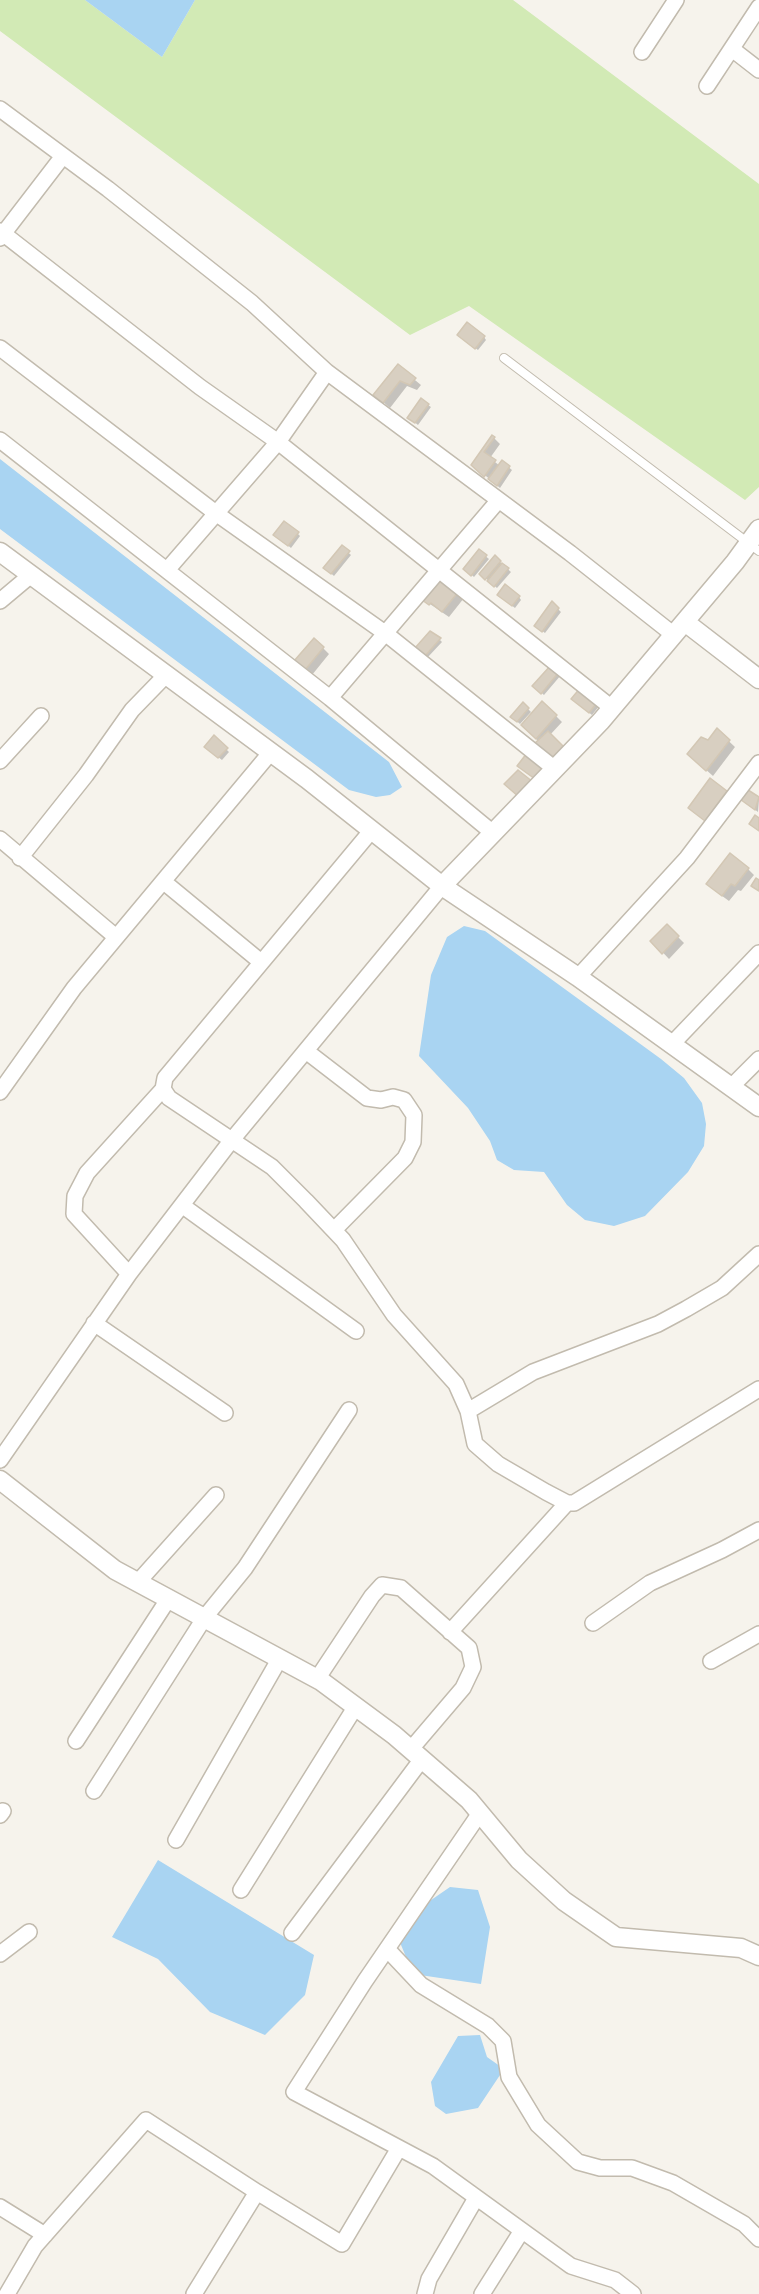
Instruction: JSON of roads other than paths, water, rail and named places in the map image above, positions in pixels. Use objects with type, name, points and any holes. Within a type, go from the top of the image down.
[{"type":"street","points":[[642,52],[676,0]]},
{"type":"street","points":[[707,86],[759,7]]},
{"type":"street","points":[[732,49],[759,70]]},
{"type":"street","points":[[0,109],[252,303],[327,372],[498,501],[570,553],[759,679]]},
{"type":"street","points":[[63,156],[1,234],[200,387],[278,442],[612,708]]},
{"type":"street","points":[[0,348],[217,514],[385,633],[555,769]]},
{"type":"street","points":[[167,570],[278,442],[327,372]]},
{"type":"street","points":[[0,440],[330,698],[493,833]]},
{"type":"street","points":[[330,698],[498,501]]},
{"type":"street","points":[[0,1460],[129,1274],[231,1141],[442,886],[612,708],[735,562],[753,547],[759,529]]},
{"type":"street","points":[[0,552],[271,752],[442,886],[578,977],[759,1107]]},
{"type":"street","points":[[0,601],[31,575]]},
{"type":"street","points":[[20,858],[86,775],[132,710],[166,675]]},
{"type":"street","points":[[0,761],[42,716]]},
{"type":"street","points":[[0,1092],[74,988],[271,752]]},
{"type":"street","points":[[578,977],[687,858],[759,763]]},
{"type":"street","points":[[129,1274],[74,1214],[75,1196],[87,1173],[162,1089],[165,1078],[372,830]]},
{"type":"street","points":[[0,839],[116,937]]},
{"type":"street","points":[[164,882],[261,962]]},
{"type":"street","points":[[672,1045],[759,953]]},
{"type":"street","points":[[306,1050],[367,1098],[381,1100],[393,1097],[404,1100],[414,1115],[413,1142],[405,1158],[334,1230]]},
{"type":"street","points":[[731,1087],[759,1059]]},
{"type":"street","points":[[162,1089],[169,1098],[272,1167],[334,1230],[394,1315],[456,1384],[468,1411],[475,1444],[484,1454],[567,1503]]},
{"type":"street","points":[[183,1206],[356,1331]]},
{"type":"street","points":[[468,1411],[533,1372],[658,1324],[686,1309],[722,1288],[759,1254]]},
{"type":"street","points":[[94,1323],[225,1413]]},
{"type":"street","points":[[450,1632],[567,1503],[582,1498],[619,1473],[759,1389]]},
{"type":"street","points":[[94,1791],[205,1617],[245,1568],[349,1410]]},
{"type":"street","points":[[0,1480],[115,1570],[280,1658],[317,1679],[356,1706],[417,1754],[480,1813],[519,1860],[564,1901],[616,1937],[741,1948],[759,1956]]},
{"type":"street","points":[[138,1582],[216,1495]]},
{"type":"street","points":[[593,1623],[650,1583],[722,1550],[759,1530]]},
{"type":"street","points":[[292,1933],[463,1688],[473,1667],[469,1648],[400,1588],[382,1585],[372,1596],[317,1679]]},
{"type":"street","points":[[76,1741],[169,1598]]},
{"type":"street","points":[[711,1661],[759,1634]]},
{"type":"street","points":[[176,1840],[280,1658]]},
{"type":"street","points":[[241,1890],[356,1706]]},
{"type":"street","points":[[480,1813],[387,1949],[294,2092],[433,2166],[521,2232],[571,2266],[615,2280],[633,2294]]},
{"type":"street","points":[[0,1954],[29,1932]]},
{"type":"street","points":[[387,1949],[421,1985],[488,2026],[503,2041],[509,2077],[538,2126],[578,2162],[600,2168],[632,2168],[673,2183],[756,2231]]},
{"type":"street","points":[[7,2294],[35,2246],[146,2120],[342,2244],[399,2148]]},
{"type":"street","points":[[197,2293],[257,2192]]},
{"type":"street","points":[[425,2294],[429,2279],[476,2198]]},
{"type":"street","points":[[0,2207],[45,2235]]},
{"type":"street","points":[[482,2294],[521,2232]]},
{"type":"lane","points":[[504,358],[753,547]]},
{"type":"water","points":[[85,0],[195,0],[162,57]]},
{"type":"water","points":[[0,459],[389,762],[402,787],[390,795],[376,797],[349,790],[0,529]]},
{"type":"water","points":[[464,926],[485,931],[661,1059],[684,1078],[702,1103],[706,1124],[704,1146],[688,1172],[645,1216],[614,1226],[585,1220],[567,1205],[544,1172],[514,1170],[497,1160],[490,1141],[468,1108],[419,1056],[431,975],[447,937]]},
{"type":"water","points":[[158,1860],[314,1955],[305,1995],[265,2035],[210,2012],[158,1959],[112,1937]]},
{"type":"water","points":[[450,1887],[478,1890],[490,1927],[481,1984],[413,1974],[399,1940],[421,1907]]},
{"type":"water","points":[[480,2035],[487,2057],[504,2069],[478,2108],[446,2114],[435,2106],[431,2082],[458,2036]]}]
